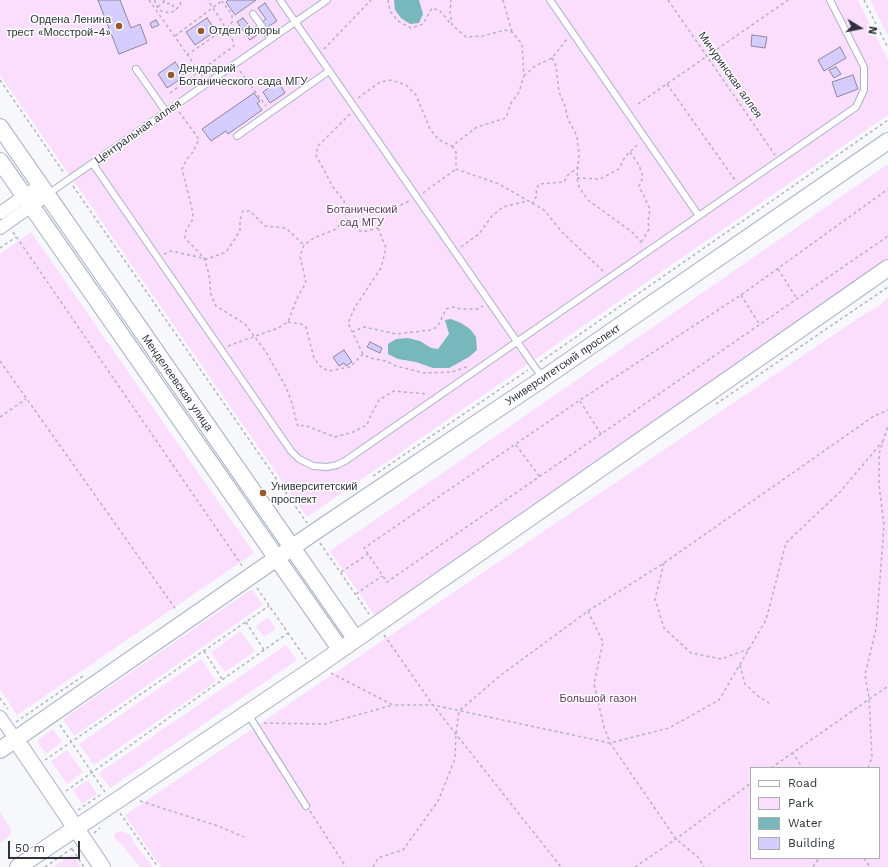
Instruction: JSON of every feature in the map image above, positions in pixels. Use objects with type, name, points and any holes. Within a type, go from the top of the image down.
[{"type":"main road","name":"Менделеевская улица","points":[[0,127],[355,638]]},
{"type":"main road","name":"Университетский проспект","points":[[0,750],[16,740],[246,569],[276,558],[292,548],[311,524],[888,141]]},
{"type":"main road","name":"Менделеевская улица","points":[[0,161],[340,650]]},
{"type":"main road","points":[[18,867],[81,837],[320,670],[340,650],[355,638],[888,268]]},
{"type":"main road","points":[[16,740],[102,867]]},
{"type":"street","points":[[0,156],[10,152],[10,141]]},
{"type":"street","points":[[0,228],[28,201],[44,190]]},
{"type":"street","points":[[0,213],[28,201]]},
{"type":"street","points":[[174,412],[173,405],[177,399],[184,397],[190,401]]},
{"type":"street","points":[[0,717],[16,740]]},
{"type":"lane","points":[[280,0],[539,372]]},
{"type":"lane","name":"Центральная аллея","points":[[44,190],[69,180],[93,164],[327,0]]},
{"type":"lane","points":[[550,0],[699,216]]},
{"type":"lane","points":[[93,164],[291,451],[299,459],[313,466],[327,467],[345,461],[856,107],[864,90],[864,67],[830,0]]},
{"type":"lane","points":[[253,14],[271,39]]},
{"type":"lane","points":[[136,69],[166,112]]},
{"type":"lane","points":[[237,136],[329,71]]},
{"type":"lane","points":[[250,718],[306,806]]},
{"type":"path","points":[[149,0],[207,84]]},
{"type":"path","points":[[156,0],[161,11],[171,13],[180,6],[181,0]]},
{"type":"path","points":[[170,3],[173,0]]},
{"type":"path","points":[[170,93],[234,46],[234,42],[208,0]]},
{"type":"path","points":[[174,36],[222,0],[232,18],[229,26],[187,55]]},
{"type":"path","points":[[318,54],[371,0]]},
{"type":"path","points":[[388,0],[390,11],[398,21],[411,28],[423,24],[432,8],[440,11],[452,25],[466,37],[482,36],[505,30],[512,32]]},
{"type":"path","points":[[451,0],[450,13],[452,25]]},
{"type":"path","points":[[452,146],[477,127],[506,118],[511,103],[519,92],[524,76],[522,44],[512,32],[503,0]]},
{"type":"path","name":"Мичуринская аллея","points":[[668,0],[779,160]]},
{"type":"path","points":[[638,104],[788,0]]},
{"type":"path","points":[[864,0],[888,48]]},
{"type":"path","points":[[158,7],[164,1],[168,4],[170,3],[176,10]]},
{"type":"path","points":[[524,76],[535,66],[552,58],[562,43],[573,34]]},
{"type":"path","points":[[552,58],[556,66],[559,92],[565,106],[568,120],[577,136],[579,154],[577,178],[579,187],[588,200],[632,232],[642,242],[646,252]]},
{"type":"path","points":[[235,64],[271,112]]},
{"type":"path","points":[[0,80],[311,524],[340,572],[433,705],[561,867]]},
{"type":"path","points":[[352,103],[380,82],[391,80],[406,85],[416,95],[430,129],[439,140],[452,146],[456,152],[456,169]]},
{"type":"path","points":[[667,84],[740,187]]},
{"type":"path","points":[[174,106],[199,138],[193,152],[187,159],[182,169],[193,213],[192,221],[186,230],[185,238],[204,258],[209,274],[211,295],[216,306],[245,324],[286,387],[292,402],[296,424],[299,427],[304,425],[335,437],[353,432],[367,425],[379,400],[394,391],[441,394]]},
{"type":"path","points":[[356,109],[318,146],[316,155],[333,187],[344,201],[346,218],[351,226],[362,232],[378,228]]},
{"type":"path","points":[[371,478],[539,372],[888,120]]},
{"type":"path","points":[[577,178],[600,179],[619,169],[625,157],[646,139]]},
{"type":"path","points":[[630,152],[639,165],[643,177],[639,186],[650,208],[648,221],[649,229],[642,242]]},
{"type":"path","points":[[532,204],[537,195],[536,190],[539,184],[564,182],[567,176],[578,167]]},
{"type":"path","points":[[456,169],[416,197],[386,212],[378,228],[386,248],[381,268],[355,307],[348,323],[355,341],[363,354],[370,358],[386,361],[396,366],[424,374],[452,372],[464,366],[473,365],[480,368]]},
{"type":"path","points":[[456,169],[499,184],[544,210],[562,232],[610,278]]},
{"type":"path","points":[[888,189],[741,295],[580,400],[364,548],[387,582],[888,236]]},
{"type":"path","points":[[455,252],[479,234],[492,216],[503,208],[527,201]]},
{"type":"path","points":[[156,256],[172,251],[207,259],[226,252],[240,231],[240,220],[243,211],[250,211],[265,226],[286,228],[304,245]]},
{"type":"path","points":[[221,349],[278,328],[288,322],[298,296],[306,283],[300,256],[304,245],[314,238],[336,229],[346,218]]},
{"type":"path","points":[[0,248],[16,237],[246,569],[288,633],[320,670],[393,705]]},
{"type":"path","points":[[778,269],[797,299]]},
{"type":"path","points":[[741,295],[760,325]]},
{"type":"path","points":[[352,332],[364,327],[396,334],[432,330],[438,326],[446,309],[454,307],[460,309],[478,309],[490,303]]},
{"type":"path","points":[[288,322],[301,324],[306,327],[314,358],[320,366],[328,371],[350,367],[363,354]]},
{"type":"path","points":[[0,361],[177,611]]},
{"type":"path","points":[[0,417],[27,399]]},
{"type":"path","points":[[580,400],[601,434]]},
{"type":"path","points":[[373,867],[378,858],[403,850],[438,802],[455,759],[459,711],[501,675],[588,611],[664,563],[874,416],[888,410]]},
{"type":"path","points":[[868,767],[872,757],[869,698],[865,675],[876,629],[884,526],[879,485],[879,454],[888,425]]},
{"type":"path","points":[[250,718],[325,724],[393,705],[433,705],[610,743],[669,728],[719,700],[766,620],[786,543],[840,492],[883,441]]},
{"type":"path","points":[[516,444],[540,477]]},
{"type":"path","points":[[340,572],[368,554]]},
{"type":"path","points":[[664,563],[655,599],[664,628],[691,653],[721,659],[749,649]]},
{"type":"path","points":[[356,594],[382,576]]},
{"type":"path","points":[[44,761],[269,606]]},
{"type":"path","points":[[588,611],[604,642],[594,684],[604,727],[610,743],[676,839],[698,857],[704,867]]},
{"type":"path","points":[[246,622],[264,650]]},
{"type":"path","points":[[64,792],[288,633]]},
{"type":"path","points":[[204,651],[222,680]]},
{"type":"path","points":[[740,665],[746,684],[759,697],[769,703]]},
{"type":"path","points":[[772,767],[888,686]]},
{"type":"path","points":[[58,723],[106,792],[77,810]]},
{"type":"path","points":[[792,752],[802,767]]},
{"type":"path","points":[[635,867],[676,839],[750,784]]},
{"type":"path","points":[[138,801],[218,826],[244,837]]},
{"type":"path","points":[[306,806],[346,867]]},
{"type":"path","points":[[120,813],[158,867]]},
{"type":"path","points":[[46,867],[81,837]]},
{"type":"path","points":[[81,837],[84,867]]},
{"type":"green space","name":"Ботанический сад МГУ","points":[[0,0],[858,0],[888,60],[888,115],[307,517],[0,75]]},
{"type":"green space","points":[[870,0],[888,0],[888,36]]},
{"type":"green space","points":[[888,164],[888,258],[375,616],[330,551]]},
{"type":"green space","points":[[31,232],[254,553],[17,715],[0,689],[0,254]]},
{"type":"green space","name":"Большой газон","points":[[888,298],[888,867],[161,867],[125,815],[860,317],[879,306]]},
{"type":"green space","points":[[252,589],[263,605],[74,736],[63,719]]},
{"type":"green space","points":[[268,617],[276,629],[264,637],[256,626]]},
{"type":"green space","points":[[240,631],[255,651],[225,672],[211,653]]},
{"type":"green space","points":[[286,645],[297,660],[110,788],[99,773]]},
{"type":"green space","points":[[201,659],[216,681],[94,765],[79,744]]},
{"type":"green space","points":[[53,729],[62,742],[46,754],[37,741]]},
{"type":"green space","points":[[67,750],[83,772],[67,784],[51,761]]},
{"type":"green space","points":[[88,780],[97,794],[82,804],[73,790]]},
{"type":"green space","points":[[0,812],[11,830],[11,835],[0,843]]},
{"type":"green space","points":[[119,831],[130,834],[134,843],[153,867],[140,867],[115,839],[114,834]]},
{"type":"green space","points":[[72,854],[81,867],[53,867]]},
{"type":"water","points":[[394,0],[419,0],[423,14],[419,23],[410,24],[401,18],[395,10]]},
{"type":"water","points":[[451,319],[470,329],[476,337],[477,350],[469,357],[449,368],[433,368],[416,362],[398,359],[388,354],[388,344],[396,339],[408,338],[420,341],[431,348],[438,349],[449,334],[445,320]]},
{"type":"building","name":"Ордена Ленина трест «Мосстрой-4»","points":[[98,0],[120,0],[131,28],[140,24],[147,43],[119,54]]},
{"type":"building","points":[[228,0],[256,0],[235,15],[226,2]]},
{"type":"building","points":[[265,3],[277,21],[266,28],[262,22],[266,19],[258,8]]},
{"type":"building","name":"Отдел флоры","points":[[207,18],[216,31],[195,45],[186,32]]},
{"type":"building","points":[[243,18],[252,29],[256,26],[261,32],[250,40],[237,22]]},
{"type":"building","points":[[156,20],[159,25],[152,28],[150,23]]},
{"type":"building","points":[[752,35],[767,37],[765,48],[751,46]]},
{"type":"building","points":[[840,47],[846,58],[824,71],[818,60]]},
{"type":"building","name":"Дендрарий Ботанического сада МГУ","points":[[175,62],[185,76],[167,88],[158,74]]},
{"type":"building","points":[[836,67],[841,74],[834,78],[829,70]]},
{"type":"building","points":[[853,75],[858,89],[837,97],[832,82]]},
{"type":"building","points":[[278,81],[285,93],[270,103],[263,92]]},
{"type":"building","points":[[254,93],[260,101],[257,103],[262,110],[228,134],[226,131],[211,141],[202,129]]},
{"type":"building","points":[[370,342],[382,348],[380,353],[367,347]]},
{"type":"building","points":[[344,350],[352,362],[346,366],[344,363],[339,366],[333,357]]},
{"type":"place","name":"Ордена Ленина трест «Мосстрой-4»","points":[[119,26]]},
{"type":"place","name":"Отдел флоры","points":[[201,31]]},
{"type":"place","name":"Дендрарий Ботанического сада МГУ","points":[[171,75]]},
{"type":"place","name":"Университетский проспект","points":[[263,493]]}]
